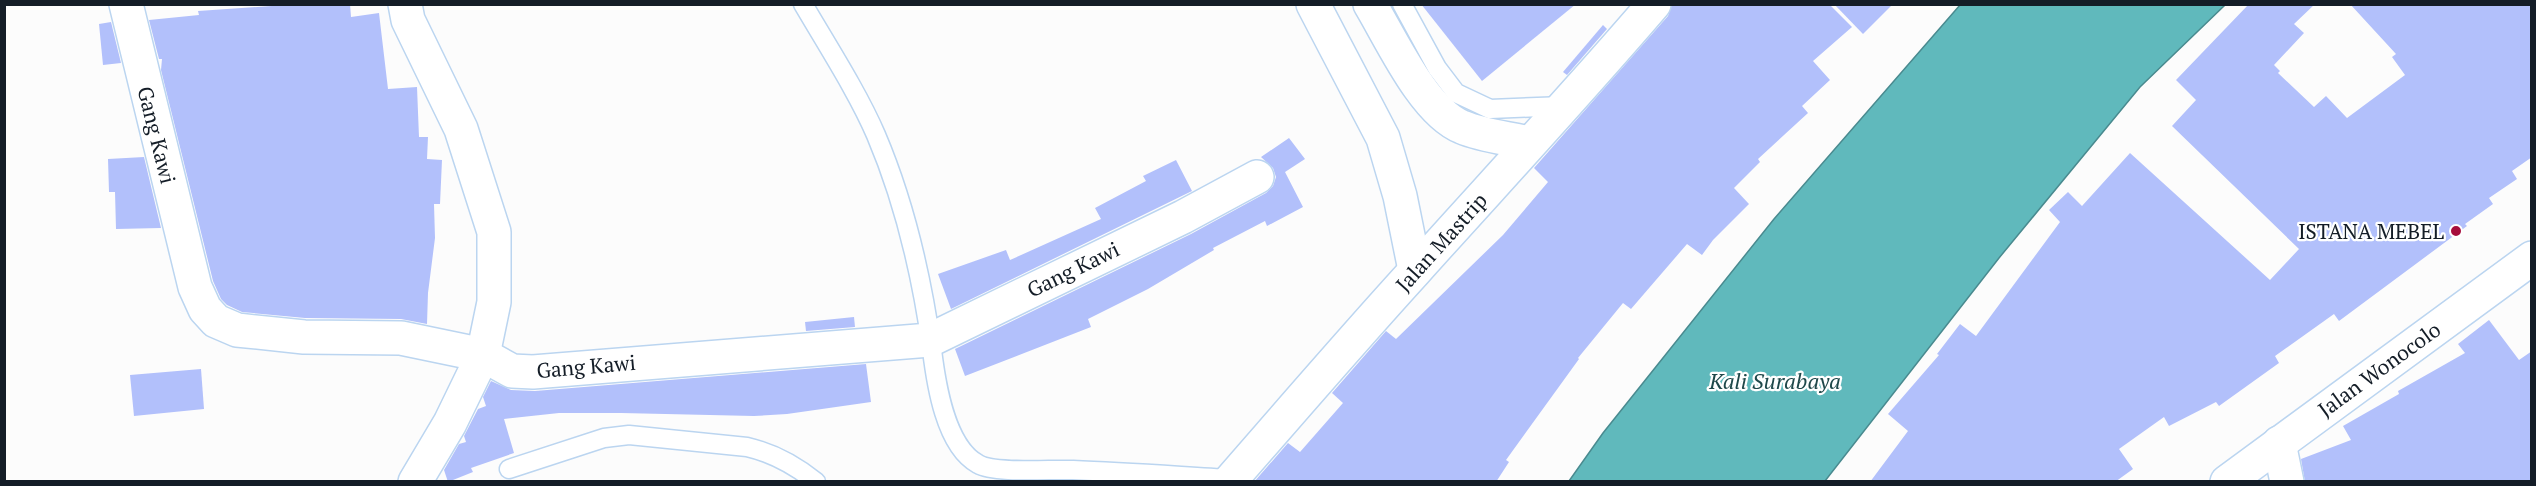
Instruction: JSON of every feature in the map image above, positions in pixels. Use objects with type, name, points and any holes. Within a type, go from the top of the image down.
[{"type":"main road","name":"Gang Kawi","points":[[126,4],[195,288],[205,309],[216,321],[237,330],[303,337],[401,338],[483,355],[512,371],[533,372],[930,340],[1183,217],[1257,177]]},
{"type":"main road","points":[[405,4],[408,20],[461,129],[494,232],[494,302],[483,355],[450,423],[415,482]]},
{"type":"main road","points":[[1313,4],[1383,138],[1400,196],[1415,270]]},
{"type":"main road","points":[[1370,4],[1426,97],[1439,112],[1462,127],[1530,143]]},
{"type":"main road","name":"Jalan Mastrip","points":[[1230,480],[1415,270],[1566,106],[1654,4]]},
{"type":"main road","name":"Jalan Wonocolo","points":[[2227,482],[2532,258]]},
{"type":"main road","points":[[2279,443],[2287,482]]},
{"type":"lane","points":[[803,4],[875,134],[899,199],[914,256],[938,396],[948,424],[963,449],[978,464],[999,469],[1073,470],[1230,480]]},
{"type":"lane","points":[[1402,4],[1437,68],[1456,93],[1490,109],[1566,106]]},
{"type":"lane","points":[[509,469],[604,438],[628,435],[747,447],[765,451],[800,469],[816,482]]},
{"type":"water","name":"Kali Surabaya","points":[[1960,5],[2225,5],[2140,87],[1999,258],[1825,481],[1569,481],[1603,433],[1774,219]]},
{"type":"building","points":[[300,4],[350,4],[351,17],[379,13],[388,89],[417,87],[419,137],[428,137],[427,159],[442,160],[440,204],[434,204],[435,238],[428,293],[427,324],[401,319],[305,318],[242,312],[227,305],[221,299],[213,281],[161,70],[162,59],[159,59],[149,20],[199,15],[198,11]]},
{"type":"building","points":[[1421,4],[1576,4],[1482,81]]},
{"type":"building","points":[[1672,4],[1829,4],[1852,27],[1813,61],[1830,80],[1802,106],[1808,113],[1758,159],[1760,162],[1734,188],[1749,204],[1713,240],[1702,255],[1687,244],[1631,309],[1623,303],[1578,358],[1506,460],[1509,462],[1496,482],[1254,482],[1288,443],[1300,452],[1343,403],[1332,393],[1386,331],[1396,339],[1503,235],[1548,182],[1534,168],[1668,16]]},
{"type":"building","points":[[1834,4],[1893,4],[1863,34]]},
{"type":"building","points":[[2249,4],[2315,4],[2294,24],[2304,33],[2274,65],[2280,71],[2278,73],[2314,107],[2326,96],[2347,118],[2405,75],[2392,57],[2396,54],[2350,4],[2532,4],[2532,157],[2512,171],[2517,179],[2489,198],[2493,204],[2465,224],[2467,226],[2339,321],[2334,314],[2275,356],[2279,363],[2219,406],[2216,402],[2169,426],[2164,417],[2119,449],[2133,469],[2115,482],[1870,482],[1908,431],[1888,414],[1939,355],[1937,354],[1960,324],[1976,336],[2060,222],[2049,210],[2068,192],[2082,206],[2130,153],[2270,280],[2299,249],[2172,126],[2196,100],[2176,80]]},
{"type":"building","points":[[111,22],[121,63],[103,65],[99,24]]},
{"type":"building","points":[[1603,25],[1607,29],[1567,75],[1563,72]]},
{"type":"building","points":[[1289,138],[1305,159],[1285,172],[1303,207],[1267,226],[1265,221],[1213,248],[1214,250],[1148,289],[1088,319],[1091,327],[965,376],[955,349],[1191,234],[1266,193],[1273,186],[1276,177],[1273,168],[1261,157]]},
{"type":"building","points":[[144,157],[161,228],[116,229],[115,192],[109,192],[108,159]]},
{"type":"building","points":[[1176,160],[1192,191],[951,309],[938,274],[1006,250],[1010,260],[1101,219],[1095,208],[1146,181],[1143,176]]},
{"type":"building","points":[[854,317],[855,327],[806,331],[805,322]]},
{"type":"building","points":[[2489,320],[2519,360],[2532,351],[2532,482],[2305,482],[2301,459],[2351,440],[2343,426],[2465,353],[2458,344]]},
{"type":"building","points":[[866,364],[871,402],[787,414],[754,416],[559,413],[504,419],[514,453],[471,468],[473,472],[448,482],[444,470],[459,444],[466,442],[464,436],[478,409],[486,406],[483,397],[491,381],[511,390],[535,391]]},
{"type":"building","points":[[201,369],[204,409],[134,416],[130,375]]},
{"type":"place","name":"ISTANA MEBEL","points":[[2456,231]]}]
